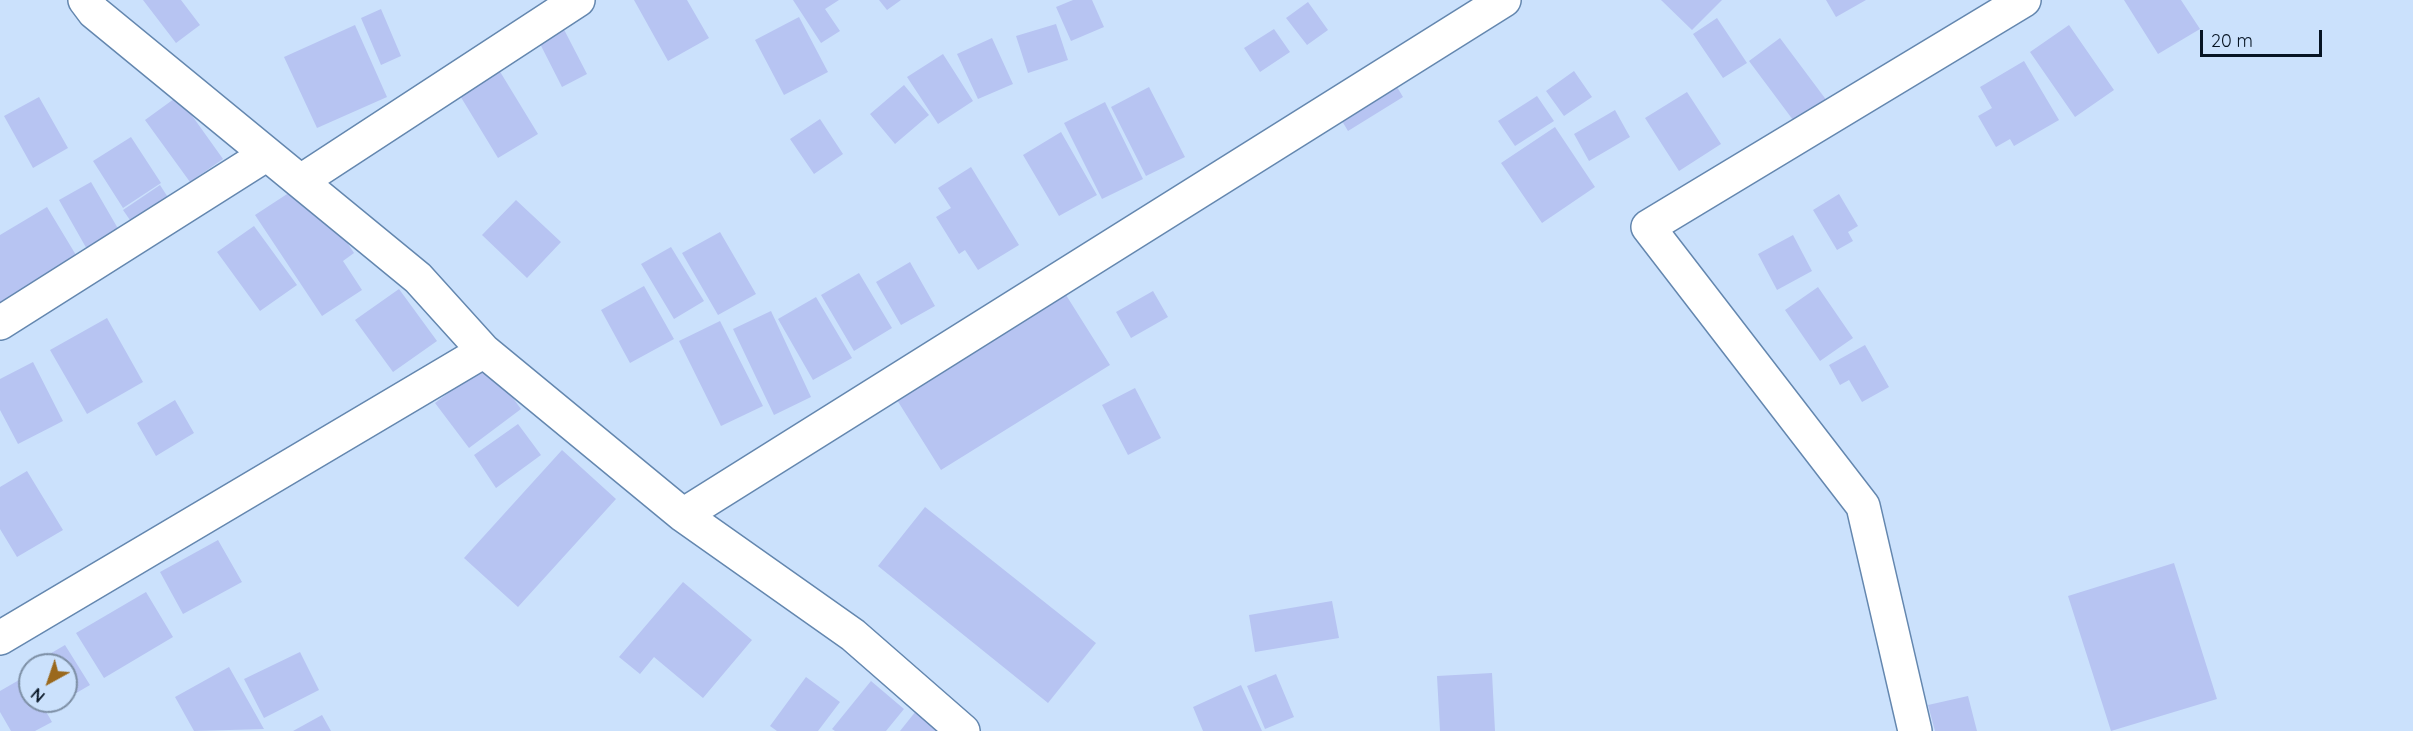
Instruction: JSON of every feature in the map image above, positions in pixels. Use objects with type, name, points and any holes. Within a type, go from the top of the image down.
[{"type":"street","points":[[85,0],[94,12],[418,278],[484,351],[682,515],[853,636],[963,731]]},
{"type":"street","points":[[302,182],[578,0]]},
{"type":"street","points":[[682,515],[1504,0]]},
{"type":"street","points":[[1915,731],[1863,506],[1648,227],[2024,0]]},
{"type":"street","points":[[0,323],[267,154]]},
{"type":"street","points":[[0,638],[484,351]]},
{"type":"building","points":[[143,0],[181,0],[200,25],[176,43]]},
{"type":"building","points":[[634,0],[687,0],[709,38],[668,61]]},
{"type":"building","points":[[793,0],[839,0],[825,9],[840,31],[821,43]]},
{"type":"building","points":[[879,0],[901,0],[887,10]]},
{"type":"building","points":[[1073,0],[1092,0],[1104,27],[1071,41],[1056,7]]},
{"type":"building","points":[[1661,0],[1722,0],[1692,30]]},
{"type":"building","points":[[1826,0],[1866,0],[1836,17]]},
{"type":"building","points":[[2124,0],[2181,0],[2200,29],[2158,54]]},
{"type":"building","points":[[1308,2],[1328,30],[1307,45],[1286,18]]},
{"type":"building","points":[[381,9],[401,56],[381,65],[361,18]]},
{"type":"building","points":[[557,16],[587,74],[562,87],[532,28]]},
{"type":"building","points":[[799,17],[828,72],[784,95],[755,40]]},
{"type":"building","points":[[1717,18],[1747,63],[1723,78],[1693,34]]},
{"type":"building","points":[[1056,24],[1068,60],[1028,73],[1016,36]]},
{"type":"building","points":[[355,25],[387,97],[317,128],[284,57]]},
{"type":"building","points":[[2069,25],[2114,90],[2075,117],[2030,52]]},
{"type":"building","points":[[1274,29],[1290,52],[1260,72],[1244,48]]},
{"type":"building","points":[[992,38],[1013,84],[978,99],[957,54]]},
{"type":"building","points":[[1780,38],[1830,105],[1799,128],[1749,61]]},
{"type":"building","points":[[943,54],[973,101],[938,124],[907,77]]},
{"type":"building","points":[[2024,61],[2059,120],[2014,146],[2010,139],[1996,147],[1978,116],[1992,108],[1980,87]]},
{"type":"building","points":[[499,70],[538,134],[498,158],[459,94]]},
{"type":"building","points":[[1574,71],[1592,97],[1564,116],[1546,91]]},
{"type":"building","points":[[1391,77],[1403,97],[1348,131],[1336,111]]},
{"type":"building","points":[[904,85],[929,115],[895,144],[870,114]]},
{"type":"building","points":[[1149,87],[1185,157],[1146,176],[1111,107]]},
{"type":"building","points":[[1687,92],[1721,144],[1679,171],[1645,118]]},
{"type":"building","points":[[178,96],[223,159],[190,182],[145,120]]},
{"type":"building","points":[[1537,96],[1554,121],[1515,146],[1498,121]]},
{"type":"building","points":[[39,97],[68,148],[33,168],[4,116]]},
{"type":"building","points":[[1105,102],[1143,179],[1102,199],[1064,123]]},
{"type":"building","points":[[1615,110],[1630,137],[1589,161],[1574,134]]},
{"type":"building","points":[[820,119],[843,154],[814,174],[790,139]]},
{"type":"building","points":[[1555,127],[1595,187],[1542,223],[1501,163]]},
{"type":"building","points":[[1061,132],[1097,195],[1059,216],[1023,155]]},
{"type":"building","points":[[131,137],[161,183],[123,208],[93,161]]},
{"type":"building","points":[[971,167],[1019,245],[978,270],[965,250],[959,254],[936,217],[951,208],[938,188]]},
{"type":"building","points":[[307,181],[354,253],[343,261],[362,290],[322,316],[255,215]]},
{"type":"building","points":[[91,182],[120,232],[88,251],[59,200]]},
{"type":"building","points":[[160,185],[182,219],[146,243],[123,210]]},
{"type":"building","points":[[1839,194],[1858,226],[1848,232],[1853,241],[1837,250],[1813,210]]},
{"type":"building","points":[[516,200],[561,242],[527,278],[482,235]]},
{"type":"building","points":[[47,207],[82,265],[0,311],[0,235]]},
{"type":"building","points":[[254,226],[297,285],[260,311],[217,252]]},
{"type":"building","points":[[720,232],[756,294],[718,315],[682,253]]},
{"type":"building","points":[[1793,235],[1812,271],[1777,290],[1758,254]]},
{"type":"building","points":[[671,247],[704,301],[674,319],[641,264]]},
{"type":"building","points":[[910,262],[935,306],[901,325],[876,282]]},
{"type":"building","points":[[859,273],[892,328],[854,351],[821,295]]},
{"type":"building","points":[[644,286],[674,339],[630,363],[601,310]]},
{"type":"building","points":[[1818,287],[1853,338],[1820,361],[1785,310]]},
{"type":"building","points":[[399,289],[437,341],[393,372],[355,320]]},
{"type":"building","points":[[1153,291],[1168,317],[1131,338],[1116,312]]},
{"type":"building","points":[[1066,295],[1110,365],[941,470],[897,400]]},
{"type":"building","points":[[816,297],[852,358],[813,380],[778,319]]},
{"type":"building","points":[[771,311],[811,397],[774,415],[733,329]]},
{"type":"building","points":[[107,318],[143,382],[87,414],[50,350]]},
{"type":"building","points":[[720,321],[763,406],[721,426],[679,341]]},
{"type":"building","points":[[1865,345],[1889,387],[1862,402],[1849,380],[1840,385],[1829,365]]},
{"type":"building","points":[[33,362],[63,421],[18,444],[0,410],[0,379]]},
{"type":"building","points":[[487,363],[521,409],[469,448],[435,403]]},
{"type":"building","points":[[1135,388],[1161,438],[1128,455],[1102,405]]},
{"type":"building","points":[[175,400],[194,433],[156,456],[137,423]]},
{"type":"building","points":[[518,424],[541,455],[496,488],[474,455]]},
{"type":"building","points":[[562,450],[616,499],[518,607],[464,558]]},
{"type":"building","points":[[27,471],[63,530],[17,557],[0,529],[0,487]]},
{"type":"building","points":[[925,507],[1096,643],[1048,703],[878,566]]},
{"type":"building","points":[[218,540],[242,582],[183,614],[160,572]]},
{"type":"building","points":[[2174,563],[2217,699],[2111,731],[2068,596]]},
{"type":"building","points":[[683,582],[752,640],[703,698],[654,657],[640,674],[619,657]]},
{"type":"building","points":[[146,592],[173,637],[104,678],[76,633]]},
{"type":"building","points":[[1332,601],[1339,638],[1255,652],[1249,615]]},
{"type":"building","points":[[65,645],[70,653],[51,653]]},
{"type":"building","points":[[300,652],[319,690],[264,718],[244,679]]},
{"type":"building","points":[[78,666],[90,685],[78,692]]},
{"type":"building","points":[[229,667],[264,729],[194,731],[175,697]]},
{"type":"building","points":[[1492,673],[1495,731],[1440,731],[1437,676]]},
{"type":"building","points":[[1276,674],[1294,717],[1265,729],[1247,686]]},
{"type":"building","points":[[806,677],[840,702],[818,731],[777,731],[770,726]]},
{"type":"building","points":[[18,681],[18,713],[47,713],[52,722],[35,731],[11,731],[0,712],[0,691]]},
{"type":"building","points":[[871,681],[904,709],[886,731],[835,731],[832,729]]},
{"type":"building","points":[[1241,685],[1262,731],[1203,731],[1193,707]]},
{"type":"building","points":[[1968,696],[1977,731],[1935,731],[1928,705]]},
{"type":"building","points":[[916,711],[940,731],[900,731]]},
{"type":"building","points":[[322,715],[331,731],[293,731]]}]
